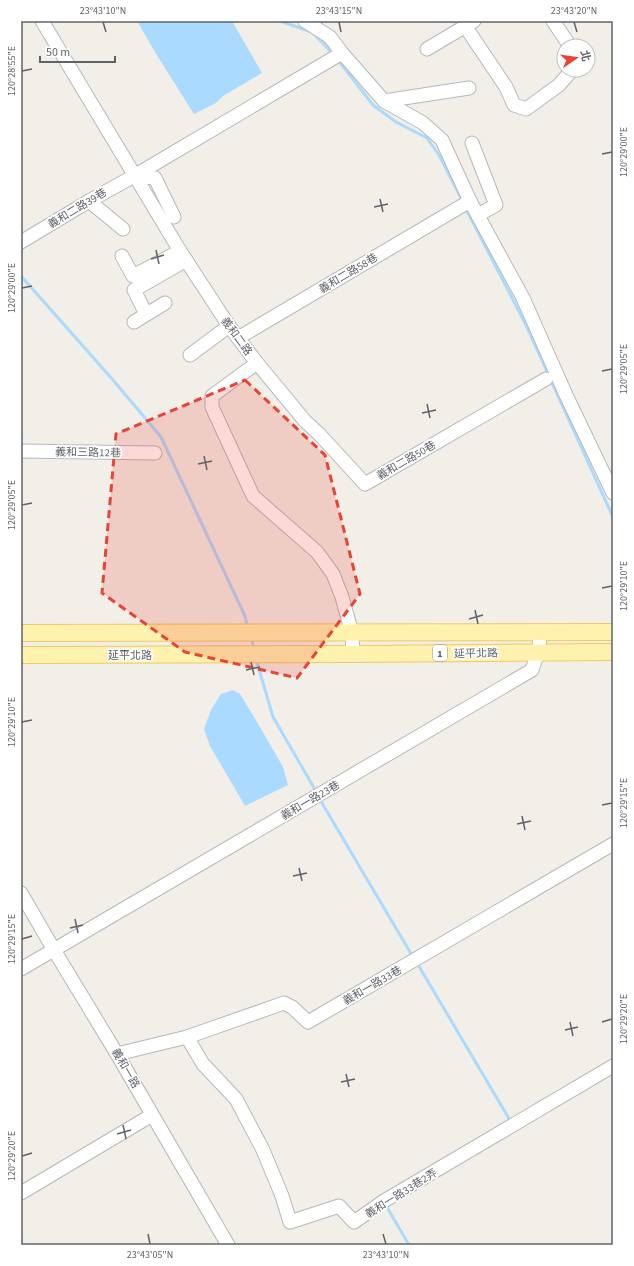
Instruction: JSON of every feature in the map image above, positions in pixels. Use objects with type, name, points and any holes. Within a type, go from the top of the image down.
[{"type":"main road","name":"延平北路","points":[[21,634],[613,632]]},
{"type":"main road","name":"延平北路","points":[[21,655],[613,652]]},
{"type":"street","name":"義和二路","points":[[42,21],[183,256],[229,326],[257,363],[212,396],[212,407],[253,496],[317,552],[333,574],[342,597],[352,633],[353,654]]},
{"type":"street","points":[[305,21],[330,37],[336,56],[384,101],[423,123],[442,140],[465,204],[478,215],[523,298],[566,395],[613,493]]},
{"type":"street","points":[[553,21],[565,38]]},
{"type":"street","points":[[428,49],[470,24],[506,87],[514,105],[526,109],[559,85],[565,78]]},
{"type":"street","name":"義和二路39巷","points":[[21,242],[336,56]]},
{"type":"street","points":[[384,101],[469,88]]},
{"type":"street","points":[[472,143],[496,205],[478,215]]},
{"type":"street","points":[[134,176],[155,178],[174,217]]},
{"type":"street","points":[[90,201],[123,229]]},
{"type":"street","name":"義和二路58巷","points":[[238,338],[465,204]]},
{"type":"street","points":[[122,256],[133,276],[183,256]]},
{"type":"street","points":[[146,314],[134,290],[183,256]]},
{"type":"street","points":[[134,322],[165,303]]},
{"type":"street","points":[[190,355],[229,326]]},
{"type":"street","name":"義和二路50巷","points":[[257,363],[305,420],[365,484],[546,379]]},
{"type":"street","name":"義和三路12巷","points":[[21,452],[155,453]]},
{"type":"street","name":"義和一路23巷","points":[[21,969],[532,670],[538,652],[541,632]]},
{"type":"street","name":"義和一路33巷","points":[[117,1054],[187,1037],[284,1003],[292,1007],[308,1022],[613,844]]},
{"type":"street","name":"義和一路","points":[[21,893],[228,1245]]},
{"type":"street","name":"義和一路33巷2弄","points":[[187,1037],[203,1064],[236,1099],[262,1150],[282,1196],[290,1222],[339,1206],[354,1222],[384,1202],[613,1066]]},
{"type":"street","points":[[21,1193],[152,1115]]},
{"type":"highlighted area","points":[[245,380],[325,455],[360,594],[297,678],[185,652],[102,593],[116,434]]},
{"type":"water","points":[[137,21],[232,21],[262,73],[223,96],[216,103],[194,114]]},
{"type":"water","points":[[233,690],[240,694],[257,722],[283,767],[288,785],[245,806],[210,746],[204,729],[211,710],[221,694]]},
{"type":"waterway","points":[[280,21],[309,31]]},
{"type":"waterway","points":[[315,35],[333,54]]},
{"type":"waterway","points":[[338,60],[373,105],[396,122],[427,138],[439,155],[463,202]]},
{"type":"waterway","points":[[465,207],[525,323],[613,520]]},
{"type":"waterway","points":[[21,276],[161,437],[245,616],[248,628]]},
{"type":"waterway","points":[[251,637],[254,649]]},
{"type":"waterway","points":[[256,659],[273,717],[317,793]]},
{"type":"waterway","points":[[319,798],[413,957]]},
{"type":"waterway","points":[[417,963],[511,1122]]},
{"type":"waterway","points":[[389,1203],[387,1206],[388,1209],[409,1245]]}]
